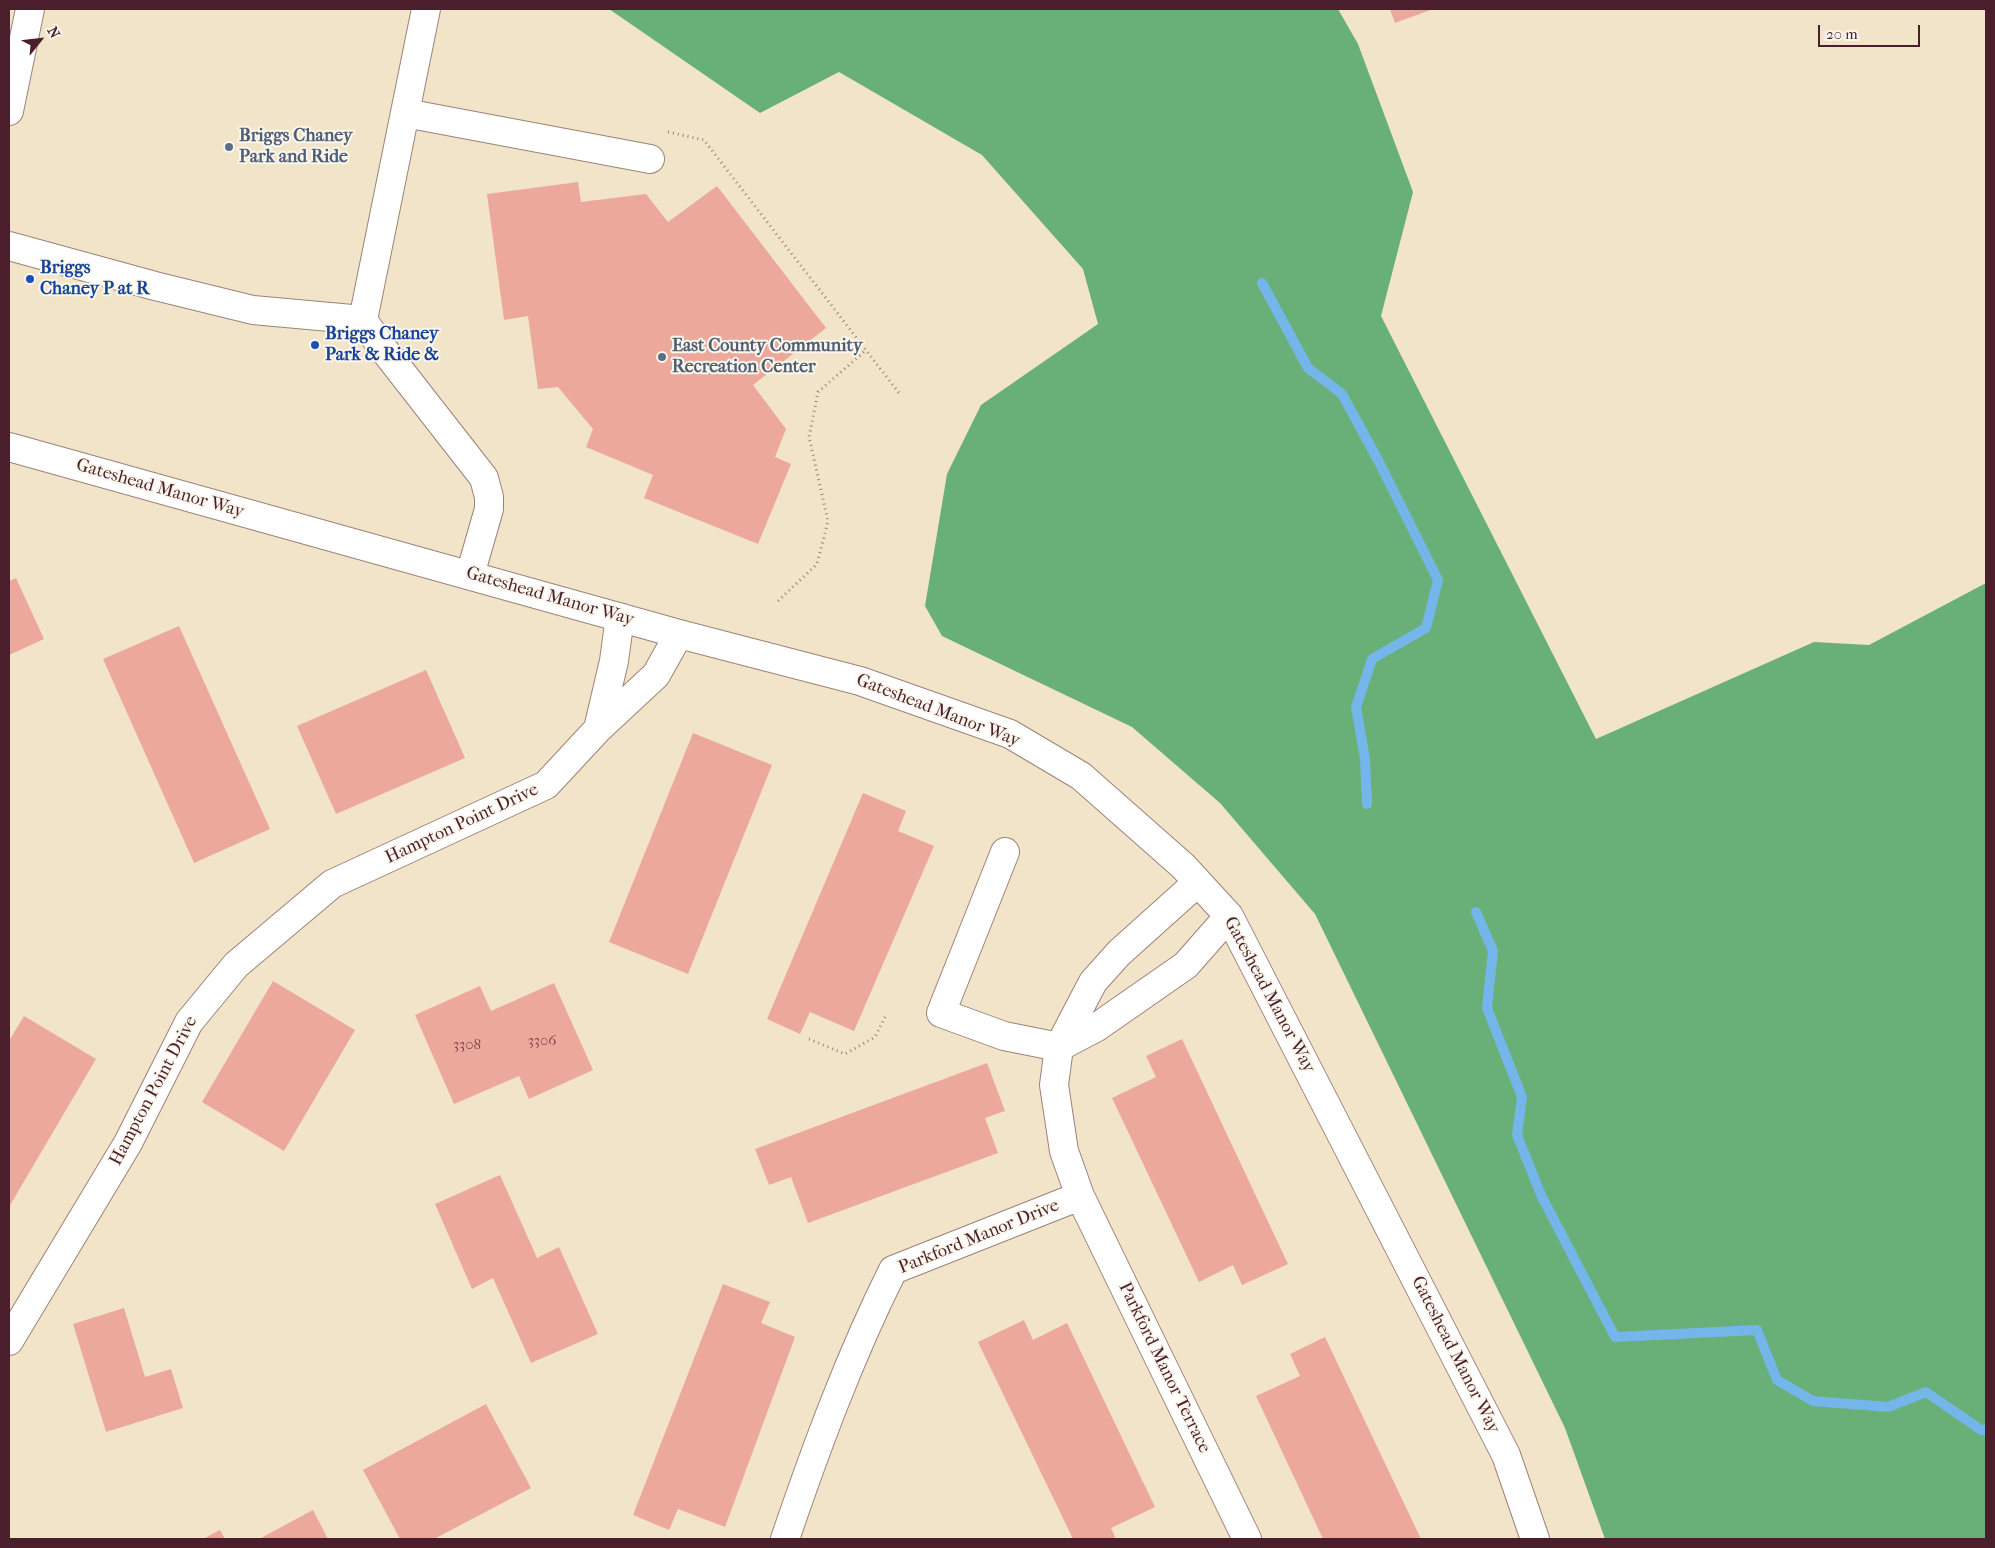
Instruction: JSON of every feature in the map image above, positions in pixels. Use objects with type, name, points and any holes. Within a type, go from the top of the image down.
[{"type":"street","points":[[9,111],[30,9]]},
{"type":"street","points":[[426,9],[363,320],[381,346],[484,478],[489,496],[489,509],[470,575]]},
{"type":"street","points":[[405,113],[650,159]]},
{"type":"street","points":[[9,246],[155,286],[254,310],[363,320]]},
{"type":"street","name":"Gateshead Manor Way","points":[[9,447],[679,634],[860,681],[1010,734],[1081,776],[1183,866],[1230,916],[1506,1455],[1535,1539]]},
{"type":"street","points":[[598,729],[614,661],[620,617]]},
{"type":"street","name":"Hampton Point Drive","points":[[9,1341],[128,1143],[189,1022],[236,964],[332,884],[546,784],[598,729],[656,675],[679,634]]},
{"type":"street","points":[[1005,852],[941,1013],[1004,1036],[1059,1047],[1097,1027],[1186,964],[1230,916]]},
{"type":"street","name":"Parkford Manor Drive","points":[[785,1539],[866,1324],[893,1270],[1080,1196],[1064,1151],[1054,1085],[1059,1047],[1093,982],[1118,953],[1198,882]]},
{"type":"street","name":"Parkford Manor Terrace","points":[[1080,1196],[1247,1539]]},
{"type":"path","points":[[666,132],[704,140],[899,393]]},
{"type":"path","points":[[778,601],[817,564],[828,521],[809,437],[818,392],[866,350]]},
{"type":"path","points":[[808,1040],[845,1054],[875,1037],[886,1015]]},
{"type":"green space","points":[[609,9],[1338,9],[1358,44],[1413,192],[1381,316],[1596,739],[1814,642],[1869,645],[1986,583],[1986,1539],[1605,1539],[1565,1428],[1315,914],[1220,803],[1132,727],[942,636],[925,606],[947,474],[981,405],[1098,324],[1083,269],[982,155],[839,72],[760,113]]},
{"type":"building","points":[[1390,9],[1433,9],[1395,23]]},
{"type":"building","name":"East County Community Recreation Center","points":[[578,182],[581,202],[646,194],[668,222],[717,186],[826,328],[753,385],[786,429],[775,457],[791,464],[758,544],[644,498],[653,475],[586,447],[593,429],[558,387],[538,389],[528,316],[504,320],[487,194]]},
{"type":"building","points":[[16,578],[44,639],[9,655],[9,581]]},
{"type":"building","points":[[179,626],[270,829],[194,863],[103,659]]},
{"type":"building","points":[[426,670],[465,758],[336,814],[297,726]]},
{"type":"building","points":[[693,733],[772,765],[688,974],[609,942]]},
{"type":"building","points":[[863,793],[906,811],[898,831],[934,846],[854,1031],[810,1012],[800,1034],[767,1019]]},
{"type":"building","points":[[273,981],[355,1030],[284,1151],[202,1102]]},
{"type":"building","points":[[554,983],[593,1070],[529,1099],[519,1076],[454,1104],[415,1015],[480,986],[491,1011]]},
{"type":"building","points":[[24,1016],[96,1059],[9,1207],[9,1041]]},
{"type":"building","points":[[1182,1039],[1288,1264],[1242,1285],[1233,1265],[1199,1282],[1112,1098],[1156,1077],[1146,1056]]},
{"type":"building","points":[[987,1063],[1005,1111],[985,1118],[998,1153],[808,1223],[791,1177],[769,1185],[755,1149]]},
{"type":"building","points":[[500,1175],[537,1258],[559,1247],[598,1334],[531,1363],[493,1278],[472,1289],[435,1204]]},
{"type":"building","points":[[723,1284],[770,1302],[761,1323],[795,1337],[725,1527],[678,1509],[669,1530],[633,1515]]},
{"type":"building","points":[[124,1308],[145,1377],[171,1369],[183,1408],[106,1432],[73,1324]]},
{"type":"building","points":[[1024,1320],[1033,1340],[1067,1323],[1155,1507],[1111,1528],[1116,1539],[1073,1539],[978,1342]]},
{"type":"building","points":[[1325,1337],[1421,1539],[1323,1539],[1256,1396],[1300,1376],[1290,1354]]},
{"type":"building","points":[[486,1404],[531,1488],[434,1539],[400,1539],[363,1470]]},
{"type":"building","points":[[313,1510],[328,1539],[259,1539]]},
{"type":"building","points":[[220,1530],[225,1539],[203,1539]]},
{"type":"waterway","points":[[1262,283],[1308,368],[1342,394],[1379,462],[1438,580],[1426,628],[1372,659],[1356,707],[1365,759],[1367,804]]},
{"type":"waterway","points":[[1476,912],[1493,951],[1487,1008],[1522,1097],[1517,1135],[1541,1195],[1615,1337],[1757,1330],[1777,1380],[1813,1401],[1888,1407],[1926,1392],[1981,1430],[1986,1430]]},
{"type":"place","name":"Briggs Chaney Park and Ride","points":[[229,147]]},
{"type":"place","name":"Briggs Chaney P at R","points":[[30,279]]},
{"type":"place","name":"Briggs Chaney Park & Ride &","points":[[315,345]]},
{"type":"place","name":"East County Community Recreation Center","points":[[662,357]]}]
